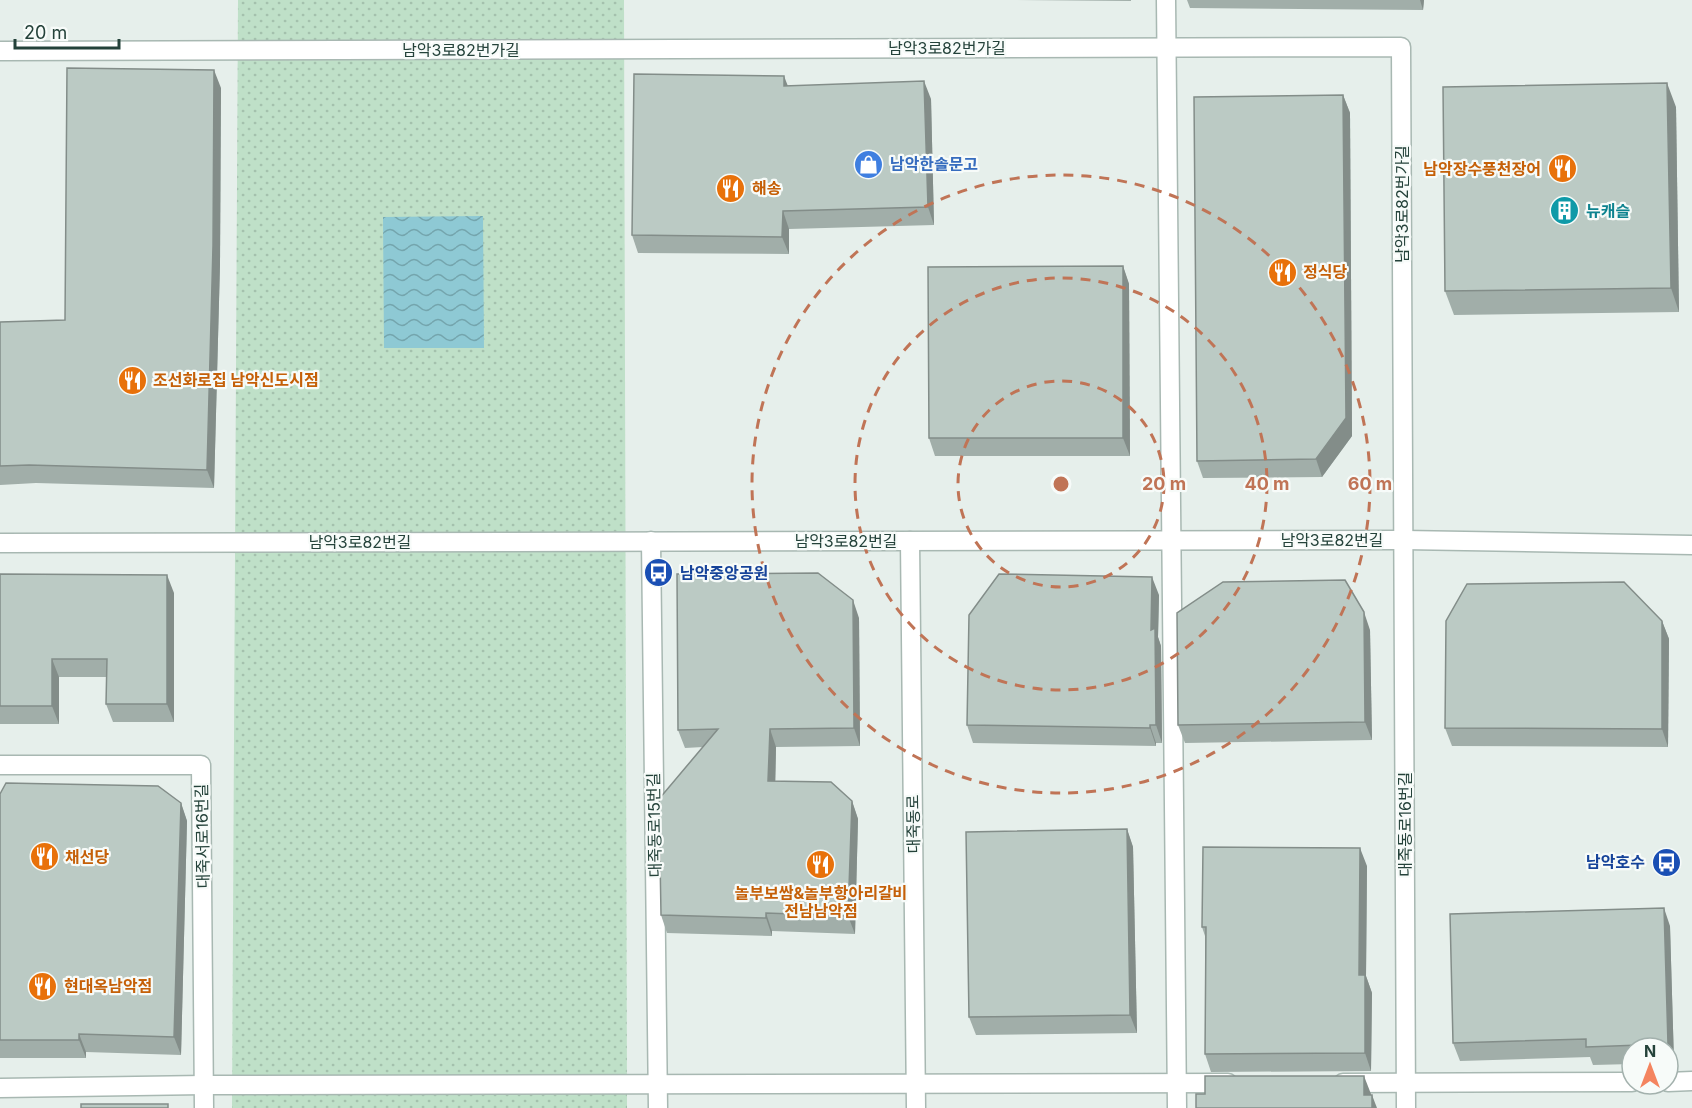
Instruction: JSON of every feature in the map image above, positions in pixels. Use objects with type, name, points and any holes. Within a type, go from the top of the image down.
[{"type":"street","points":[[1166,0],[1177,1108]]},
{"type":"street","name":"남악3로82번가길","points":[[0,51],[1401,46],[1404,540]]},
{"type":"street","name":"남악3로82번길","points":[[0,543],[1404,540],[1692,545]]},
{"type":"street","name":"대죽동로16번길","points":[[1404,540],[1406,1108]]},
{"type":"street","name":"대죽동로15번길","points":[[651,541],[658,1108]]},
{"type":"street","name":"대죽동로","points":[[910,541],[916,1108]]},
{"type":"street","name":"대죽서로16번길","points":[[0,765],[201,765],[204,1108]]},
{"type":"street","points":[[1325,1083],[1620,1082]]},
{"type":"street","points":[[0,1088],[204,1085],[1245,1083]]},
{"type":"green space","points":[[238,0],[624,0],[627,1108],[232,1108]]},
{"type":"water","points":[[483,216],[484,348],[384,348],[383,217]]},
{"type":"building","points":[[67,68],[214,70],[213,246],[207,470],[0,466],[0,322],[65,320]]},
{"type":"building","points":[[634,74],[784,76],[784,86],[924,81],[928,207],[783,211],[782,237],[632,235]]},
{"type":"building","name":"뉴캐슬","points":[[1667,83],[1671,288],[1445,291],[1443,87]]},
{"type":"building","points":[[1343,95],[1346,418],[1316,459],[1197,461],[1194,97]]},
{"type":"building","points":[[1123,266],[1123,438],[929,438],[928,267]]},
{"type":"building","points":[[818,573],[853,600],[854,728],[770,729],[768,781],[831,782],[852,801],[848,916],[766,913],[766,918],[661,915],[659,799],[718,729],[678,730],[677,574]]},
{"type":"building","points":[[0,574],[167,575],[167,704],[106,704],[107,659],[52,659],[52,706],[0,706]]},
{"type":"building","points":[[999,574],[1152,577],[1151,630],[1155,628],[1156,725],[1150,725],[1150,728],[967,725],[969,615]]},
{"type":"building","points":[[1345,580],[1364,612],[1365,722],[1178,725],[1177,613],[1223,582]]},
{"type":"building","points":[[1624,582],[1662,621],[1662,729],[1445,728],[1446,621],[1467,584]]},
{"type":"building","points":[[6,783],[158,786],[181,803],[174,1037],[79,1034],[79,1040],[0,1040],[0,794]]},
{"type":"building","points":[[1127,829],[1130,1015],[969,1017],[966,832]]},
{"type":"building","points":[[1203,847],[1360,848],[1359,975],[1365,975],[1365,1053],[1205,1054],[1206,927],[1202,927]]},
{"type":"building","points":[[1664,908],[1668,1036],[1620,1036],[1620,1046],[1586,1047],[1586,1039],[1453,1043],[1450,914]]},
{"type":"building","points":[[1205,1076],[1364,1076],[1364,1095],[1372,1095],[1372,1108],[1196,1108],[1196,1094],[1205,1094]]},
{"type":"building","points":[[81,1104],[168,1104],[168,1108],[81,1108]]},
{"type":"place","name":"남악한솔문고","points":[[869,164]]},
{"type":"place","name":"남악장수풍천장어","points":[[1562,169]]},
{"type":"place","name":"해송","points":[[731,188]]},
{"type":"place","name":"뉴캐슬","points":[[1565,211]]},
{"type":"place","name":"정식당","points":[[1282,272]]},
{"type":"place","name":"조선화로집 남악신도시점","points":[[132,380]]},
{"type":"place","name":"남악중앙공원","points":[[659,573]]},
{"type":"place","name":"채선당","points":[[44,857]]},
{"type":"place","name":"남악호수","points":[[1666,862]]},
{"type":"place","name":"놀부보쌈&놀부항아리갈비 전남남악점","points":[[821,865]]},
{"type":"place","name":"현대옥남악점","points":[[43,986]]}]
